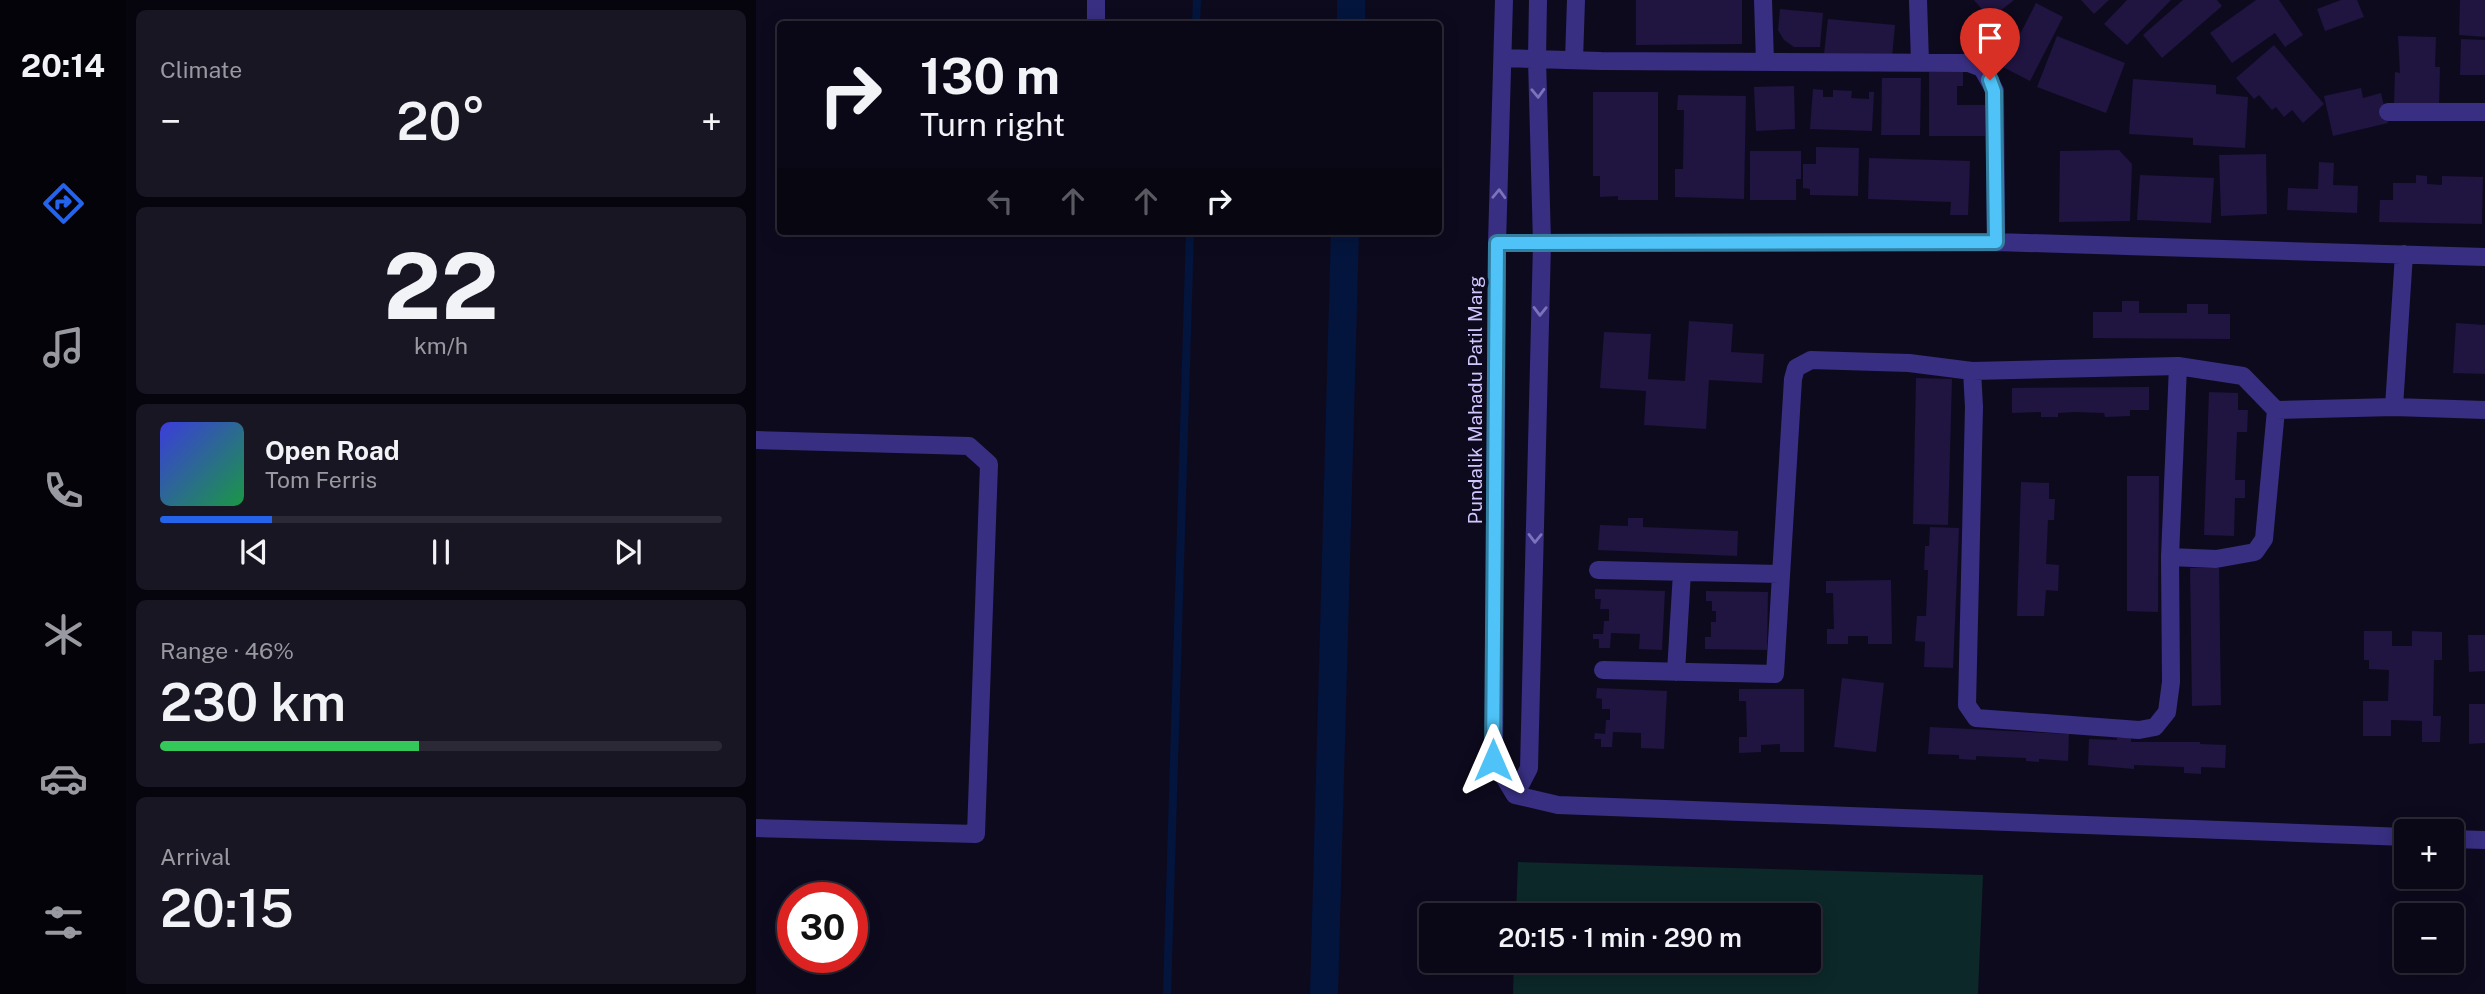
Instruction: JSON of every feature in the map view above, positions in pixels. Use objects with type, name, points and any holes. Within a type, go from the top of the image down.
[{"type":"street","points":[[1096,21],[1097,0]]},
{"type":"street","name":"Pundalik Mahadu Patil Marg","points":[[1504,0],[1497,243],[1493,760],[1515,795]]},
{"type":"street","points":[[1538,0],[1542,243],[1529,768],[1515,795],[1558,805],[2394,837]]},
{"type":"street","points":[[1574,60],[1576,0]]},
{"type":"street","points":[[1763,0],[1765,62]]},
{"type":"street","points":[[1918,0],[1920,62]]},
{"type":"street","points":[[1503,58],[1969,63],[1982,68],[1994,91],[1996,242]]},
{"type":"street","points":[[2388,112],[2485,112]]},
{"type":"street","points":[[1497,243],[1996,242],[2485,257]]},
{"type":"street","points":[[2394,407],[2404,254]]},
{"type":"street","points":[[1603,670],[1775,674],[1793,379],[1796,368],[1811,360],[1909,363],[1972,371],[2178,366],[2243,376],[2276,410],[2394,407],[2485,410]]},
{"type":"street","points":[[1972,371],[1974,407],[1967,705],[1976,718],[2139,730],[2155,727],[2168,712],[2171,682],[2170,557],[2178,366]]},
{"type":"street","points":[[2170,557],[2216,559],[2255,552],[2264,539],[2276,410]]},
{"type":"street","points":[[756,440],[969,446],[989,464],[976,834],[756,828]]},
{"type":"street","points":[[1598,570],[1782,574]]},
{"type":"street","points":[[1676,672],[1682,572]]},
{"type":"street","points":[[2464,839],[2485,840]]},
{"type":"green space","points":[[1518,862],[1983,875],[1978,994],[1513,994],[1514,973],[1821,973],[1821,903],[1516,903]]},
{"type":"building","points":[[1636,0],[1742,0],[1742,44],[1636,45]]},
{"type":"building","points":[[1974,0],[2014,0],[1990,19]]},
{"type":"building","points":[[2081,0],[2109,0],[2094,14]]},
{"type":"building","points":[[2127,0],[2171,0],[2127,45],[2104,24]]},
{"type":"building","points":[[2183,0],[2217,0],[2222,6],[2162,58],[2143,35]]},
{"type":"building","points":[[2256,0],[2279,0],[2303,35],[2285,47],[2275,33],[2232,63],[2210,33]]},
{"type":"building","points":[[2341,0],[2357,0],[2364,17],[2325,31],[2317,9]]},
{"type":"building","points":[[2460,0],[2485,0],[2485,37],[2459,35]]},
{"type":"building","points":[[2036,3],[2063,17],[2030,81],[2003,67]]},
{"type":"building","points":[[1780,9],[1823,13],[1820,47],[1794,47],[1784,40],[1778,30]]},
{"type":"building","points":[[1828,19],[1895,25],[1892,57],[1824,54]]},
{"type":"building","points":[[2057,36],[2125,63],[2106,113],[2037,87]]},
{"type":"building","points":[[2398,36],[2436,37],[2435,67],[2440,67],[2439,105],[2394,104],[2395,72],[2400,73]]},
{"type":"building","points":[[2461,39],[2485,40],[2485,75],[2460,75]]},
{"type":"building","points":[[2274,45],[2324,104],[2303,123],[2292,110],[2284,117],[2276,107],[2272,110],[2259,95],[2254,99],[2236,78]]},
{"type":"building","points":[[1929,72],[1963,72],[1963,86],[1957,86],[1957,105],[1985,105],[1985,136],[1929,136]]},
{"type":"building","points":[[1882,78],[1921,78],[1920,135],[1881,135]]},
{"type":"building","points":[[2133,79],[2216,85],[2216,94],[2248,97],[2245,148],[2193,145],[2193,138],[2129,134]]},
{"type":"building","points":[[1794,86],[1795,129],[1756,131],[1754,87]]},
{"type":"building","points":[[2361,88],[2363,98],[2381,93],[2388,123],[2333,136],[2324,96]]},
{"type":"building","points":[[1813,89],[1823,90],[1823,97],[1833,97],[1833,90],[1852,91],[1851,98],[1869,99],[1869,92],[1874,92],[1872,131],[1810,129]]},
{"type":"building","points":[[1593,92],[1658,92],[1658,200],[1600,197],[1600,176],[1593,176]]},
{"type":"building","points":[[1678,95],[1746,96],[1744,199],[1675,197],[1675,169],[1683,169],[1684,110],[1677,110]]},
{"type":"building","points":[[1816,147],[1859,148],[1858,196],[1810,195],[1810,189],[1803,188],[1803,164],[1816,164]]},
{"type":"building","points":[[2119,150],[2132,164],[2130,221],[2059,222],[2060,151]]},
{"type":"building","points":[[1750,151],[1801,151],[1801,179],[1796,179],[1796,200],[1750,200]]},
{"type":"building","points":[[2266,154],[2267,214],[2221,216],[2219,155]]},
{"type":"building","points":[[1869,158],[1970,161],[1968,215],[1950,215],[1951,202],[1868,199]]},
{"type":"building","points":[[2319,162],[2334,163],[2333,185],[2358,186],[2357,213],[2287,210],[2288,188],[2318,189]]},
{"type":"building","points":[[2140,175],[2214,178],[2211,223],[2137,220]]},
{"type":"building","points":[[2416,175],[2427,176],[2427,184],[2442,185],[2442,176],[2483,177],[2482,224],[2379,222],[2380,200],[2393,200],[2393,183],[2416,183]]},
{"type":"building","points":[[2122,301],[2139,301],[2139,313],[2187,313],[2187,304],[2208,304],[2208,314],[2230,314],[2230,339],[2093,338],[2093,312],[2122,312]]},
{"type":"building","points":[[1689,321],[1733,324],[1731,352],[1764,354],[1762,383],[1709,380],[1706,429],[1644,425],[1646,391],[1600,388],[1604,332],[1651,334],[1648,379],[1685,381]]},
{"type":"building","points":[[2456,323],[2485,325],[2485,374],[2453,373]]},
{"type":"building","points":[[1916,378],[1952,379],[1948,525],[1913,524]]},
{"type":"building","points":[[2149,387],[2149,410],[2130,410],[2130,416],[2105,417],[2104,413],[2075,412],[2058,413],[2058,417],[2041,417],[2041,412],[2012,413],[2012,388]]},
{"type":"building","points":[[2209,392],[2238,393],[2238,410],[2248,410],[2247,432],[2237,432],[2235,480],[2245,480],[2245,498],[2235,498],[2234,536],[2204,535]]},
{"type":"building","points":[[2127,476],[2159,476],[2158,612],[2127,611]]},
{"type":"building","points":[[2021,482],[2049,483],[2049,499],[2055,499],[2054,520],[2048,520],[2046,564],[2059,565],[2058,591],[2046,590],[2044,616],[2017,616]]},
{"type":"building","points":[[1628,518],[1643,518],[1643,527],[1738,531],[1737,556],[1598,550],[1600,525],[1628,526]]},
{"type":"building","points":[[1930,527],[1959,528],[1953,668],[1924,667],[1925,642],[1915,641],[1917,616],[1926,616],[1928,570],[1924,570],[1925,546],[1929,546]]},
{"type":"building","points":[[2190,568],[2219,568],[2221,705],[2192,706]]},
{"type":"building","points":[[1891,580],[1892,644],[1868,644],[1868,636],[1848,636],[1848,644],[1827,644],[1827,629],[1834,629],[1833,593],[1826,593],[1826,581]]},
{"type":"building","points":[[1595,589],[1665,591],[1662,650],[1639,649],[1640,634],[1611,633],[1610,648],[1599,648],[1599,639],[1593,639],[1593,634],[1603,634],[1604,621],[1609,621],[1609,609],[1600,609],[1601,599],[1595,599]]},
{"type":"building","points":[[1706,591],[1768,592],[1767,650],[1705,649],[1705,637],[1711,637],[1711,622],[1716,622],[1716,611],[1712,611],[1712,601],[1706,601]]},
{"type":"building","points":[[2364,631],[2392,631],[2392,646],[2412,646],[2412,631],[2442,632],[2442,660],[2434,660],[2433,716],[2441,716],[2440,742],[2422,742],[2422,721],[2391,720],[2391,736],[2363,736],[2363,701],[2388,701],[2389,670],[2369,669],[2369,660],[2364,660]]},
{"type":"building","points":[[2468,635],[2485,635],[2485,671],[2469,672]]},
{"type":"building","points":[[1842,678],[1884,683],[1876,752],[1834,747]]},
{"type":"building","points":[[1597,688],[1667,691],[1664,749],[1641,748],[1641,733],[1613,732],[1612,747],[1601,747],[1601,739],[1594,739],[1595,733],[1605,734],[1606,720],[1610,720],[1610,709],[1602,709],[1602,699],[1596,698]]},
{"type":"building","points":[[1739,689],[1804,689],[1804,752],[1780,752],[1780,744],[1761,745],[1761,752],[1739,753],[1739,737],[1747,737],[1746,701],[1739,701]]},
{"type":"building","points":[[2469,704],[2485,704],[2485,743],[2469,744]]},
{"type":"building","points":[[1930,727],[2069,734],[2068,761],[2039,759],[2039,762],[2026,761],[2026,758],[1976,756],[1976,760],[1959,759],[1959,755],[1928,754]]},
{"type":"building","points":[[2131,738],[2131,742],[2200,742],[2226,745],[2225,768],[2201,767],[2201,774],[2184,773],[2184,767],[2134,765],[2134,769],[2088,765],[2089,739]]},
{"type":"waterway","points":[[1196,21],[1197,0]]},
{"type":"waterway","points":[[1351,0],[1351,21]]},
{"type":"waterway","points":[[1167,994],[1190,235]]},
{"type":"waterway","points":[[1324,994],[1345,235]]},
{"type":"route","points":[[1493,760],[1497,243],[1996,242],[1994,91],[1990,80]]}]
